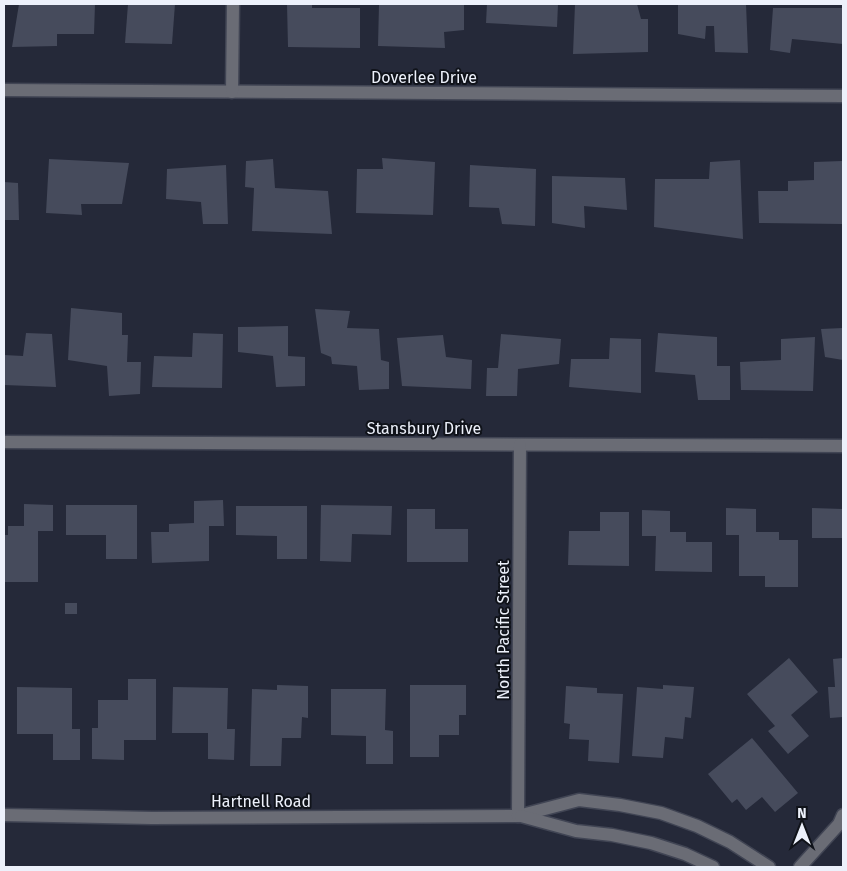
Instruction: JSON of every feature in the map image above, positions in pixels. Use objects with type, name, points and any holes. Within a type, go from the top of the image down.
[{"type":"street","points":[[232,92],[233,4]]},
{"type":"street","name":"Doverlee Drive","points":[[4,90],[843,96]]},
{"type":"street","name":"Stansbury Drive","points":[[4,442],[843,446]]},
{"type":"street","name":"North Pacific Street","points":[[518,816],[520,445]]},
{"type":"street","name":"Hartnell Road","points":[[4,815],[152,818],[518,816],[578,800],[620,805],[660,813],[696,826],[730,842],[769,867]]},
{"type":"street","points":[[800,867],[839,824],[843,815]]},
{"type":"street","name":"Hartnell Road","points":[[518,816],[576,831],[612,835],[651,843],[685,854],[714,867]]},
{"type":"building","points":[[19,4],[95,4],[94,34],[57,34],[57,46],[12,47]]},
{"type":"building","points":[[128,4],[175,4],[172,44],[125,43]]},
{"type":"building","points":[[287,4],[312,4],[312,8],[360,8],[360,48],[288,47]]},
{"type":"building","points":[[379,4],[464,4],[464,30],[444,32],[445,48],[378,46]]},
{"type":"building","points":[[487,4],[558,4],[557,27],[486,23]]},
{"type":"building","points":[[575,4],[637,4],[641,19],[648,19],[648,52],[573,54]]},
{"type":"building","points":[[678,4],[746,4],[748,53],[715,52],[714,26],[706,26],[705,39],[678,34]]},
{"type":"building","points":[[773,8],[843,8],[843,44],[792,39],[790,53],[770,50]]},
{"type":"building","points":[[382,158],[435,162],[433,215],[356,213],[357,169],[383,169]]},
{"type":"building","points":[[49,159],[129,163],[122,204],[81,204],[82,215],[46,213]]},
{"type":"building","points":[[273,159],[275,188],[328,191],[332,234],[252,231],[254,188],[245,187],[246,161]]},
{"type":"building","points":[[740,160],[743,239],[654,227],[655,179],[709,179],[710,162]]},
{"type":"building","points":[[842,161],[843,224],[759,223],[758,191],[788,191],[788,181],[814,180],[814,162]]},
{"type":"building","points":[[226,165],[228,224],[203,224],[201,202],[166,199],[167,169]]},
{"type":"building","points":[[470,165],[536,169],[535,226],[502,224],[499,208],[469,207]]},
{"type":"building","points":[[552,176],[625,178],[627,210],[584,206],[585,228],[552,223]]},
{"type":"building","points":[[4,182],[18,183],[19,220],[4,220]]},
{"type":"building","points":[[71,308],[122,313],[122,335],[128,335],[127,362],[141,362],[140,394],[109,396],[107,366],[68,360]]},
{"type":"building","points":[[315,309],[350,311],[347,328],[379,329],[381,360],[389,362],[389,389],[359,390],[357,366],[332,364],[331,357],[321,353]]},
{"type":"building","points":[[288,326],[288,356],[305,357],[305,386],[276,387],[273,356],[238,352],[238,327]]},
{"type":"building","points":[[843,328],[843,360],[825,357],[821,329]]},
{"type":"building","points":[[26,333],[52,334],[56,387],[4,385],[4,355],[23,356]]},
{"type":"building","points":[[193,333],[223,334],[222,388],[152,387],[154,356],[192,357]]},
{"type":"building","points":[[658,333],[717,337],[717,366],[730,366],[730,400],[698,400],[695,375],[655,372]]},
{"type":"building","points":[[501,334],[561,339],[559,364],[518,369],[517,396],[486,396],[487,368],[498,368]]},
{"type":"building","points":[[443,335],[446,357],[472,360],[471,389],[402,386],[397,338]]},
{"type":"building","points":[[815,337],[813,391],[741,390],[740,362],[781,360],[781,339]]},
{"type":"building","points":[[610,338],[641,339],[641,393],[569,387],[571,359],[609,359]]},
{"type":"building","points":[[223,500],[224,526],[209,526],[209,561],[152,563],[151,532],[169,532],[169,524],[194,523],[194,501]]},
{"type":"building","points":[[24,504],[53,505],[53,531],[38,531],[38,582],[4,582],[4,535],[8,535],[8,526],[24,526]]},
{"type":"building","points":[[66,505],[137,505],[137,559],[106,559],[106,535],[66,535]]},
{"type":"building","points":[[321,505],[392,506],[391,535],[352,534],[351,562],[320,561]]},
{"type":"building","points":[[236,506],[307,506],[307,559],[277,559],[277,536],[236,535]]},
{"type":"building","points":[[726,508],[756,509],[756,532],[779,532],[779,540],[798,540],[798,587],[765,587],[765,576],[739,576],[739,535],[726,535]]},
{"type":"building","points":[[812,508],[843,509],[843,538],[812,538]]},
{"type":"building","points":[[407,509],[435,509],[435,529],[468,529],[468,562],[407,562]]},
{"type":"building","points":[[642,510],[670,511],[670,532],[686,532],[686,542],[712,542],[712,572],[655,571],[656,536],[642,536]]},
{"type":"building","points":[[600,512],[629,512],[629,566],[568,565],[569,531],[600,531]]},
{"type":"building","points":[[65,603],[77,603],[77,614],[65,614]]},
{"type":"building","points":[[789,658],[818,692],[791,715],[809,736],[788,754],[768,731],[775,726],[747,694]]},
{"type":"building","points":[[843,658],[843,717],[830,718],[828,687],[835,687],[833,659]]},
{"type":"building","points":[[128,679],[156,679],[156,740],[124,740],[124,760],[92,759],[92,728],[98,728],[98,700],[128,700]]},
{"type":"building","points":[[277,685],[308,686],[308,718],[302,717],[301,738],[282,738],[281,766],[250,766],[252,689],[277,690]]},
{"type":"building","points":[[410,685],[466,685],[466,715],[459,715],[459,735],[439,735],[439,757],[410,757]]},
{"type":"building","points":[[663,685],[694,687],[691,718],[685,717],[683,739],[665,737],[663,758],[632,756],[637,687],[663,689]]},
{"type":"building","points":[[566,686],[597,688],[597,693],[623,694],[619,763],[588,761],[589,740],[569,739],[570,724],[564,723]]},
{"type":"building","points":[[17,687],[72,688],[72,729],[80,729],[80,760],[53,760],[53,734],[17,734]]},
{"type":"building","points":[[173,687],[228,688],[227,729],[235,729],[234,760],[208,759],[208,733],[172,733]]},
{"type":"building","points":[[331,689],[386,689],[385,730],[393,731],[393,764],[366,764],[366,736],[331,735]]},
{"type":"building","points":[[752,738],[798,793],[775,812],[762,797],[746,810],[737,799],[732,803],[708,774]]}]
